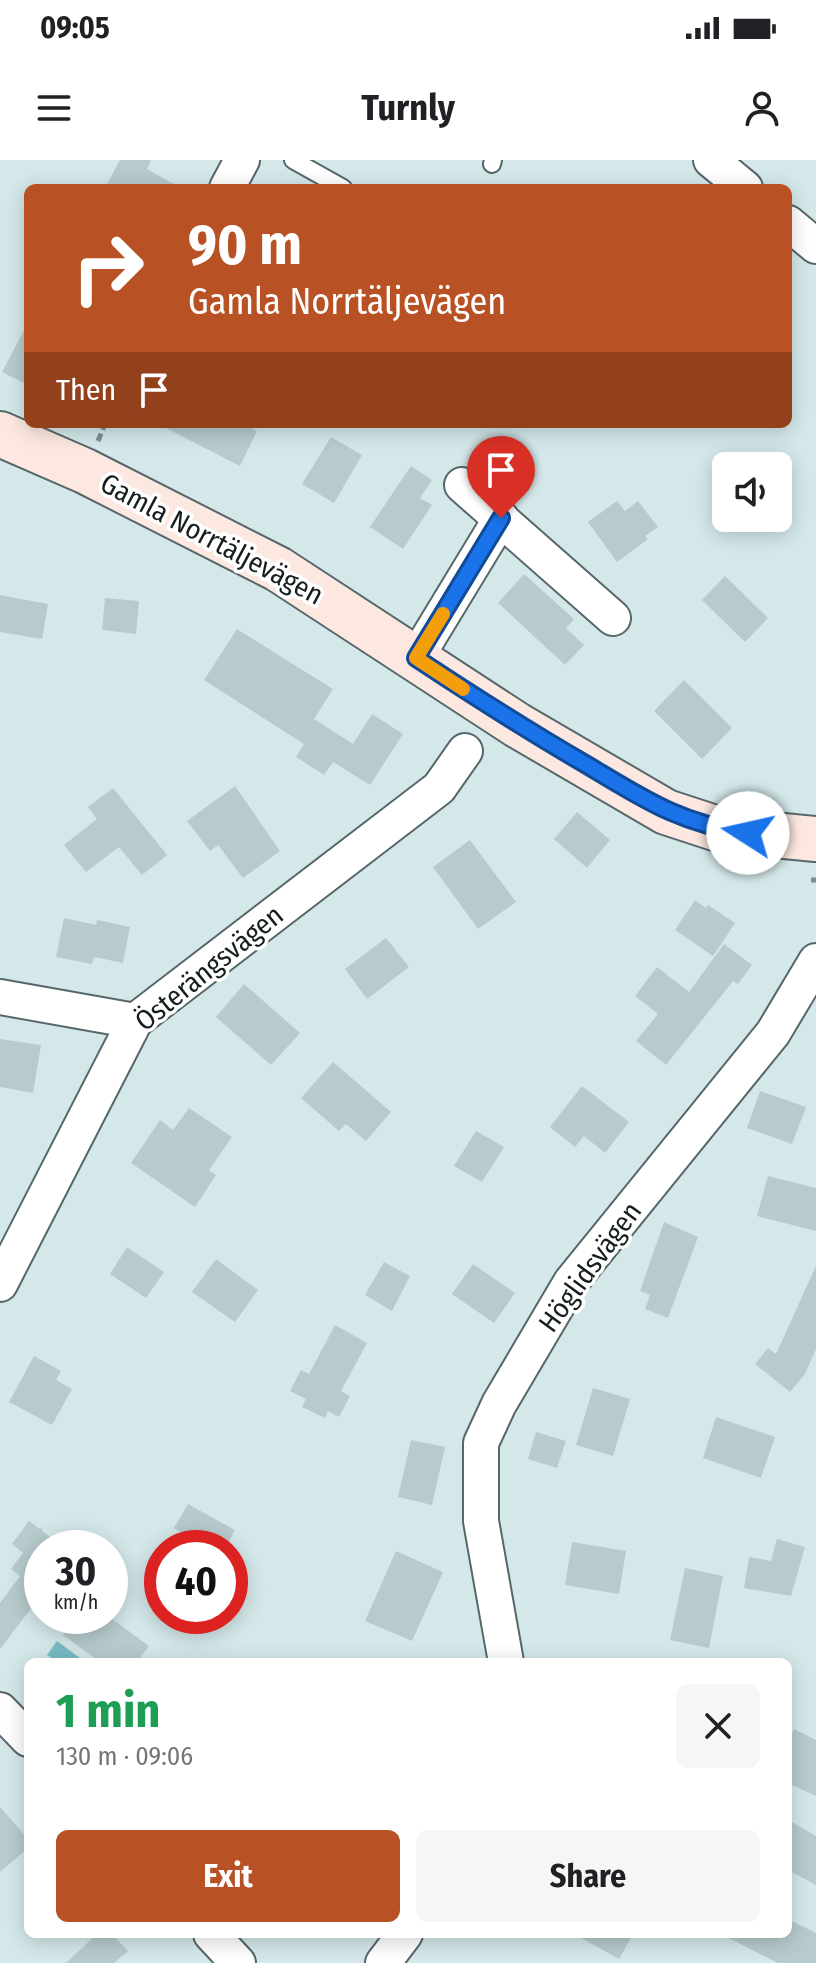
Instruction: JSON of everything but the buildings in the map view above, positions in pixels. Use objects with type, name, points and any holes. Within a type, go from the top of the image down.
[{"type":"street","points":[[229,184],[242,160]]},
{"type":"street","points":[[711,160],[740,184]]},
{"type":"street","points":[[792,226],[816,246]]},
{"type":"street","name":"Gamla Norrtäljevägen","points":[[0,434],[85,471],[278,569],[517,725],[666,812],[814,866]]},
{"type":"street","points":[[462,485],[613,618]]},
{"type":"street","points":[[416,658],[501,518]]},
{"type":"street","name":"Österängsvägen","points":[[0,1284],[135,1021],[439,788],[465,751]]},
{"type":"street","name":"Höglidsvägen","points":[[505,1658],[481,1521],[481,1443],[499,1404],[571,1282],[773,1033],[816,961]]},
{"type":"street","points":[[0,997],[135,1021]]},
{"type":"street","points":[[0,1710],[24,1735]]},
{"type":"street","points":[[215,1938],[238,1963]]},
{"type":"street","points":[[383,1963],[402,1938]]},
{"type":"lane","points":[[293,160],[336,184]]},
{"type":"water","points":[[57,1641],[80,1658],[51,1658],[47,1655]]},
{"type":"slow traffic","points":[[443,614],[416,658],[463,689]]},
{"type":"route","points":[[501,518],[416,658],[517,725],[666,812],[721,830],[748,833]]}]
